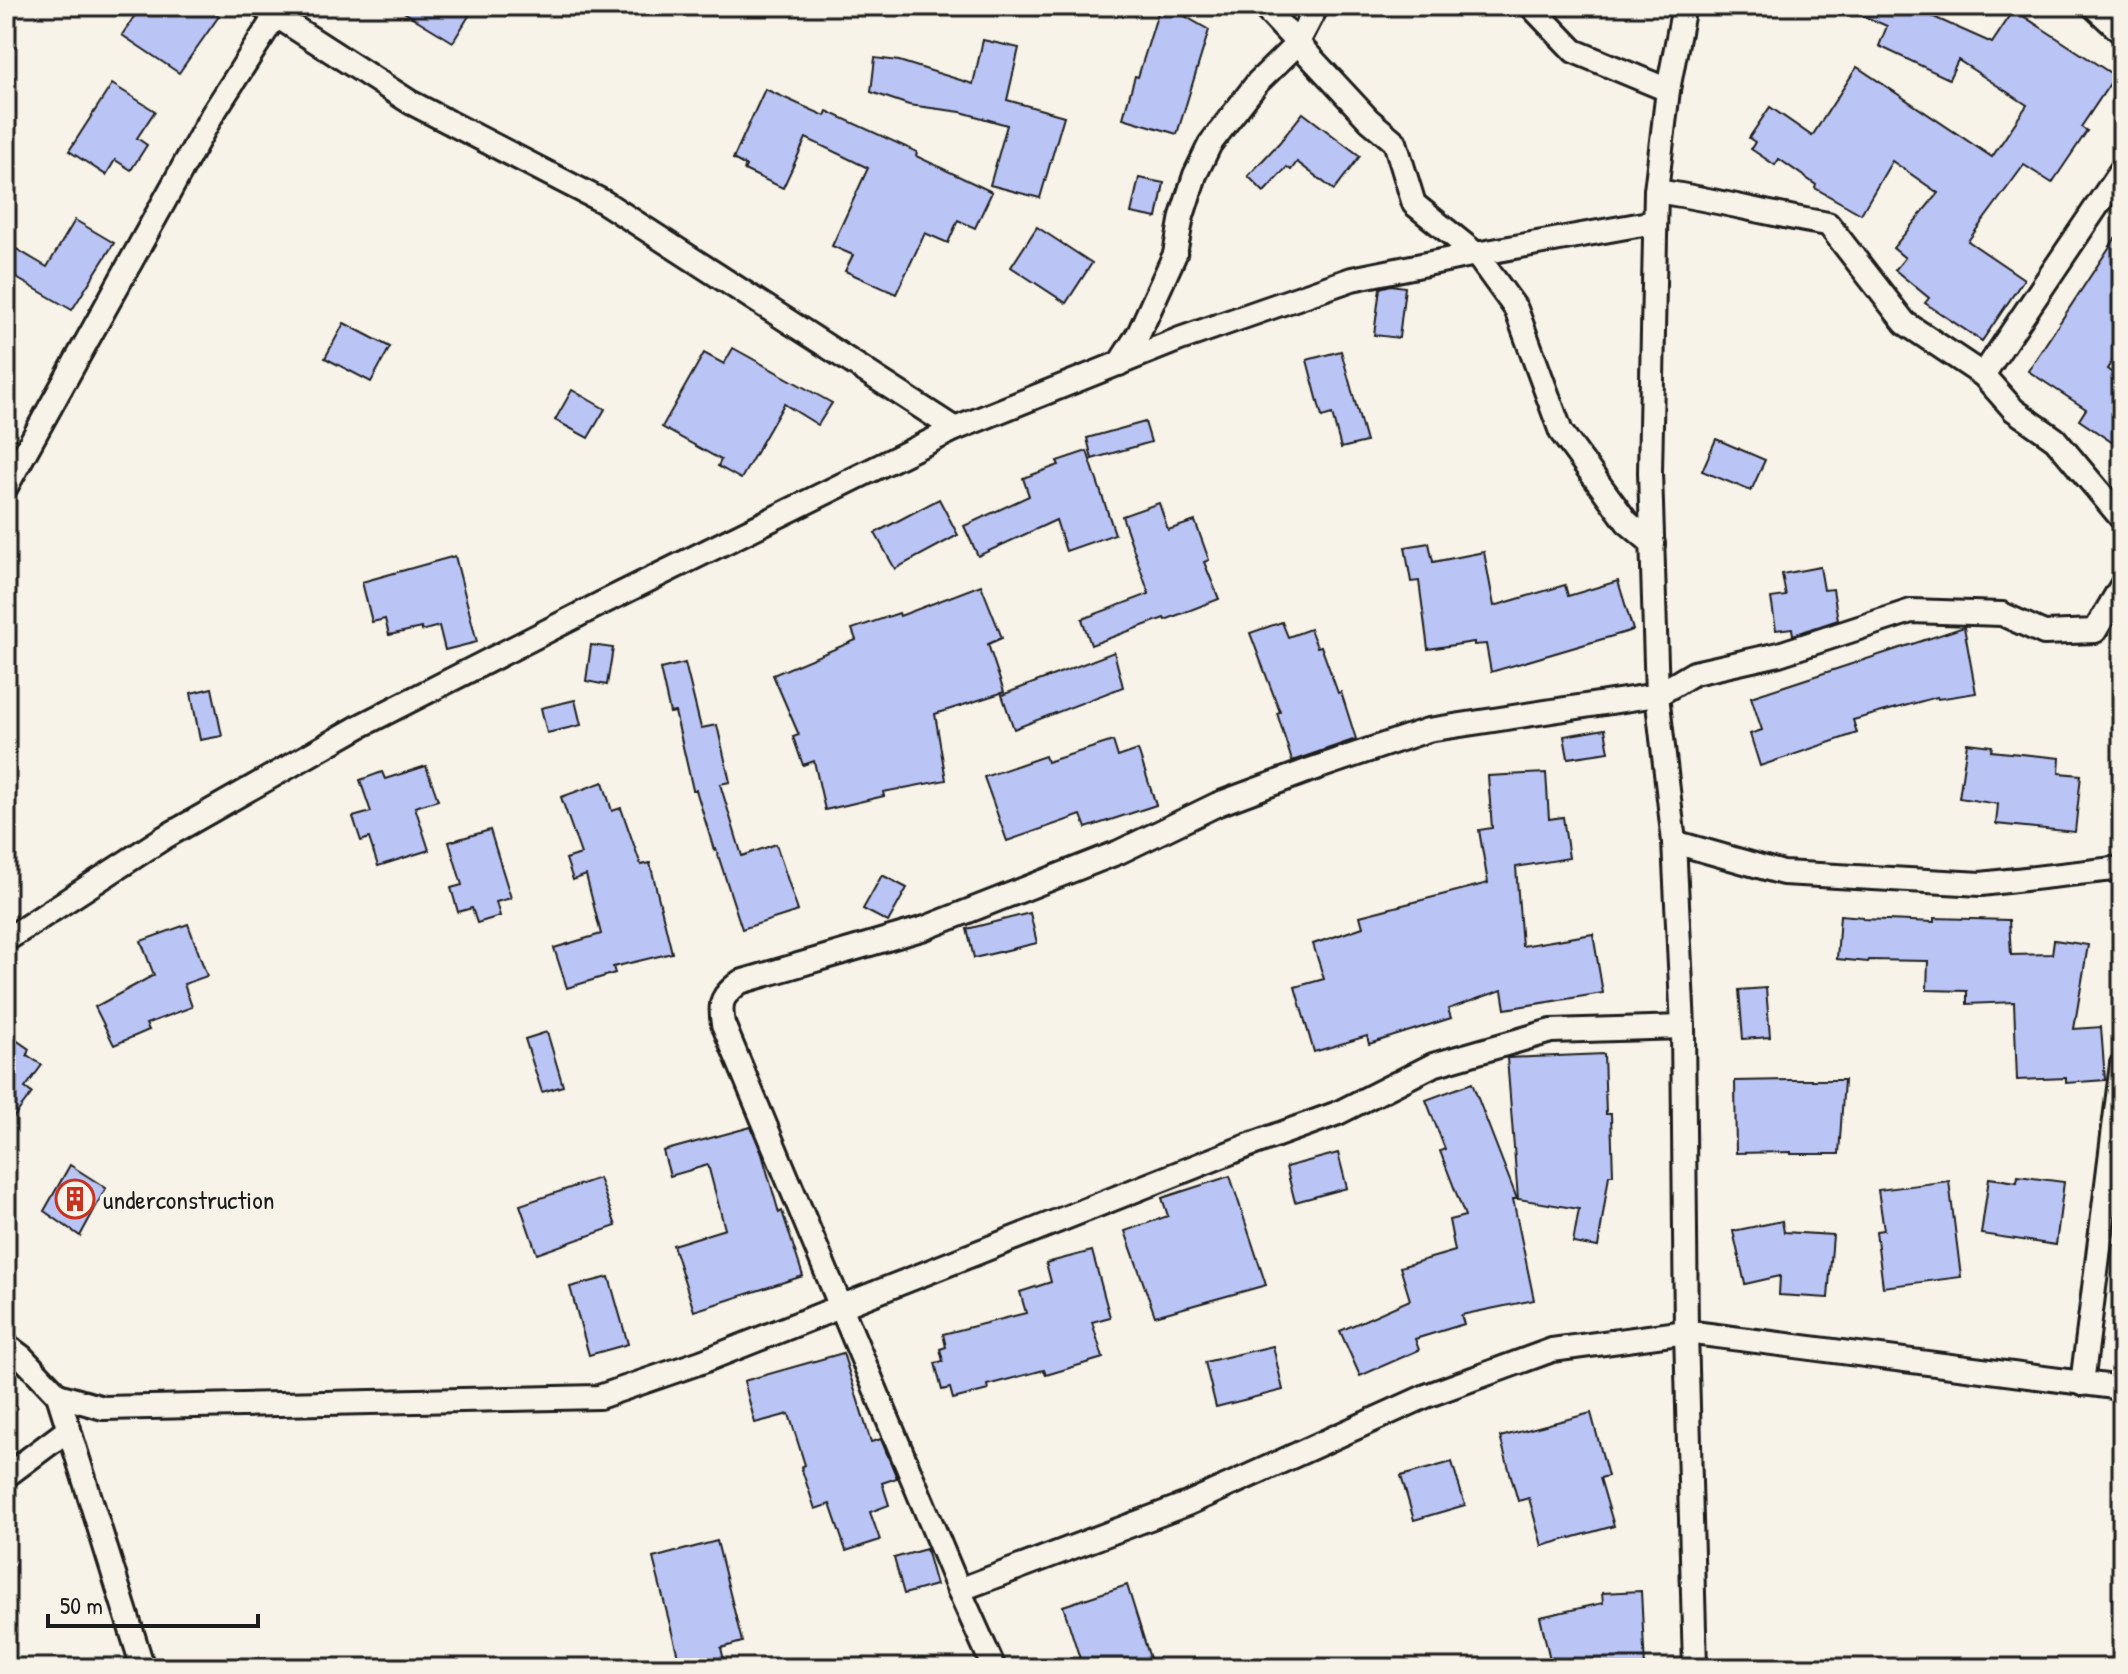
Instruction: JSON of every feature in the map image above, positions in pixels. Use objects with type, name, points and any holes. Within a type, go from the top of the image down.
[{"type":"street","points":[[1263,6],[1369,120],[1395,142],[1414,204],[1476,254],[1516,309],[1561,432],[1627,522],[1653,544]]},
{"type":"street","points":[[1119,364],[1139,333],[1175,254],[1182,216],[1195,175],[1210,144],[1258,82],[1297,44],[1317,6]]},
{"type":"street","points":[[1531,6],[1574,51],[1668,90]]},
{"type":"street","points":[[1684,6],[1668,90],[1656,191],[1650,472],[1657,695],[1674,842],[1683,1027],[1686,1332],[1695,1668]]},
{"type":"street","points":[[2093,6],[2122,33]]},
{"type":"street","points":[[6,487],[269,10],[410,102],[604,202],[955,429]]},
{"type":"street","points":[[1983,375],[2122,169]]},
{"type":"street","points":[[1656,191],[1828,224],[1905,323],[1983,375],[2014,410],[2055,439],[2122,519]]},
{"type":"street","points":[[6,940],[165,837],[362,725],[955,429],[1180,339],[1352,279],[1654,222]]},
{"type":"street","points":[[994,1668],[723,1024],[720,1008],[726,993],[740,982],[925,928],[1119,852],[1218,804],[1428,730],[1657,695],[1694,673],[1779,654],[1911,611],[2002,614],[2044,633],[2095,631],[2122,585]]},
{"type":"street","points":[[1674,842],[1783,873],[1981,884],[2122,868]]},
{"type":"street","points":[[58,1395],[103,1408],[599,1397],[701,1362],[1338,1113],[1433,1065],[1551,1031],[1683,1027]]},
{"type":"street","points":[[2082,1384],[2122,1064]]},
{"type":"street","points":[[959,1590],[1187,1504],[1426,1396],[1552,1350],[1686,1332],[2122,1388]]},
{"type":"street","points":[[6,1345],[22,1357],[58,1395],[143,1668]]},
{"type":"street","points":[[6,1476],[69,1429]]},
{"type":"building","points":[[141,6],[204,6],[219,16],[179,73],[122,35]]},
{"type":"building","points":[[394,6],[475,6],[453,42]]},
{"type":"building","points":[[1160,6],[1167,6],[1209,30],[1177,134],[1123,118]]},
{"type":"building","points":[[1840,6],[1909,6],[1992,43],[2014,10],[2115,76],[2081,127],[2087,131],[2052,183],[2024,165],[1968,241],[2024,279],[1982,341],[1925,303],[1929,298],[1895,270],[1905,258],[1893,248],[1938,193],[1892,161],[1861,214],[1815,188],[1816,185],[1779,159],[1775,165],[1751,149],[1755,142],[1749,138],[1770,107],[1812,136],[1857,67],[1992,157],[2027,105],[1958,60],[1949,79],[1879,46],[1887,26]]},
{"type":"building","points":[[983,40],[1019,48],[1007,100],[1064,116],[1040,198],[990,185],[1007,125],[961,112],[909,105],[871,92],[875,58],[899,61],[973,84]]},
{"type":"building","points":[[112,84],[155,111],[137,138],[147,145],[131,170],[115,160],[106,175],[69,151]]},
{"type":"building","points":[[765,89],[825,116],[827,111],[917,152],[916,156],[992,192],[975,228],[958,220],[948,243],[925,233],[896,294],[845,271],[853,255],[832,246],[868,168],[806,138],[783,188],[744,170],[746,166],[733,159]]},
{"type":"building","points":[[1303,113],[1360,156],[1334,190],[1297,162],[1291,170],[1287,167],[1264,192],[1248,176]]},
{"type":"building","points":[[1139,178],[1164,183],[1157,218],[1131,213]]},
{"type":"building","points":[[75,220],[114,243],[72,310],[6,272],[6,243],[47,267]]},
{"type":"building","points":[[1037,227],[1092,263],[1066,303],[1011,267]]},
{"type":"building","points":[[2122,228],[2122,346],[2107,369],[2122,380],[2122,449],[2079,420],[2086,409],[2028,371]]},
{"type":"building","points":[[1391,285],[1405,287],[1399,338],[1374,335],[1380,288]]},
{"type":"building","points":[[344,323],[390,347],[371,382],[325,358]]},
{"type":"building","points":[[733,348],[832,403],[818,425],[784,404],[741,479],[718,466],[721,460],[662,427],[704,353],[724,364]]},
{"type":"building","points":[[1341,351],[1366,442],[1341,448],[1332,414],[1322,417],[1307,360]]},
{"type":"building","points":[[572,390],[605,409],[588,438],[555,420]]},
{"type":"building","points":[[1145,422],[1151,442],[1092,459],[1087,438]]},
{"type":"building","points":[[1716,439],[1765,460],[1751,491],[1702,471]]},
{"type":"building","points":[[1087,451],[1115,534],[1066,551],[1056,520],[978,556],[964,526],[1029,496],[1023,478],[1059,465],[1057,461]]},
{"type":"building","points":[[939,499],[958,535],[895,569],[875,533]]},
{"type":"building","points":[[1159,503],[1168,530],[1195,521],[1209,560],[1204,562],[1219,599],[1091,645],[1082,619],[1149,594],[1122,516]]},
{"type":"building","points":[[1429,543],[1433,562],[1484,552],[1494,606],[1565,585],[1568,596],[1618,581],[1633,630],[1491,672],[1486,644],[1474,645],[1474,642],[1428,649],[1419,581],[1411,582],[1405,547]]},
{"type":"building","points":[[455,556],[477,642],[445,650],[439,626],[389,635],[385,619],[372,622],[362,582]]},
{"type":"building","points":[[1820,567],[1824,590],[1833,589],[1838,620],[1793,635],[1792,628],[1776,630],[1771,598],[1786,596],[1782,574]]},
{"type":"building","points":[[981,585],[1002,638],[988,644],[1004,692],[935,714],[946,780],[883,792],[884,796],[825,810],[814,761],[803,765],[793,737],[799,735],[773,675],[856,640],[852,629],[899,613],[900,616]]},
{"type":"building","points":[[1282,622],[1288,637],[1310,629],[1317,647],[1321,646],[1338,693],[1341,692],[1356,739],[1292,761],[1277,713],[1280,712],[1250,633]]},
{"type":"building","points":[[1964,627],[1976,693],[1937,697],[1853,720],[1857,733],[1760,766],[1750,734],[1762,730],[1751,697]]},
{"type":"building","points":[[591,645],[613,648],[607,685],[586,681]]},
{"type":"building","points":[[1114,652],[1123,687],[1014,729],[1002,695]]},
{"type":"building","points":[[685,663],[701,728],[717,725],[730,782],[720,784],[742,856],[776,844],[798,911],[742,929],[696,790],[693,790],[675,712],[670,713],[660,669]]},
{"type":"building","points":[[212,688],[222,736],[200,740],[191,693]]},
{"type":"building","points":[[575,700],[581,725],[547,733],[541,708]]},
{"type":"building","points":[[1605,729],[1609,752],[1568,758],[1564,736]]},
{"type":"building","points":[[1113,741],[1118,757],[1138,750],[1156,805],[1086,828],[1081,815],[1007,841],[984,777],[1045,756],[1047,762]]},
{"type":"building","points":[[1967,743],[1992,746],[1991,751],[2060,758],[2059,773],[2081,775],[2075,832],[1996,824],[1998,804],[1959,798]]},
{"type":"building","points":[[426,766],[438,800],[415,807],[429,850],[378,866],[369,838],[361,841],[353,817],[371,812],[360,780],[382,772],[385,779]]},
{"type":"building","points":[[1546,773],[1549,819],[1563,817],[1569,858],[1516,867],[1522,946],[1593,934],[1603,993],[1505,1009],[1502,990],[1448,1009],[1451,1018],[1369,1044],[1367,1036],[1314,1052],[1295,987],[1324,979],[1313,944],[1363,927],[1360,916],[1488,883],[1479,830],[1492,828],[1488,776]]},
{"type":"building","points":[[603,782],[612,811],[621,808],[641,865],[650,863],[672,953],[613,967],[615,973],[567,988],[554,948],[601,934],[586,875],[573,880],[566,859],[581,854],[561,797]]},
{"type":"building","points":[[490,830],[511,898],[496,902],[500,916],[477,923],[472,908],[458,912],[451,888],[462,885],[449,842]]},
{"type":"building","points":[[882,875],[907,888],[888,922],[863,909]]},
{"type":"building","points":[[1030,913],[1037,943],[974,958],[967,929]]},
{"type":"building","points":[[1840,915],[1934,922],[1934,918],[2009,920],[2011,955],[2052,954],[2054,940],[2088,945],[2074,1029],[2101,1027],[2105,1080],[2066,1083],[2066,1078],[2017,1080],[2014,1002],[1967,1004],[1967,991],[1927,990],[1928,961],[1837,959]]},
{"type":"building","points":[[188,924],[207,976],[184,984],[192,1007],[146,1024],[149,1030],[114,1045],[95,1007],[154,975],[141,941]]},
{"type":"building","points":[[1766,988],[1770,1037],[1743,1039],[1739,990]]},
{"type":"building","points":[[547,1032],[563,1086],[542,1092],[525,1039]]},
{"type":"building","points":[[6,1033],[29,1049],[27,1055],[42,1065],[25,1088],[32,1093],[6,1127]]},
{"type":"building","points":[[1604,1054],[1606,1114],[1611,1114],[1613,1175],[1609,1175],[1598,1247],[1573,1243],[1579,1209],[1518,1199],[1507,1058]]},
{"type":"building","points":[[1844,1080],[1839,1154],[1736,1153],[1735,1081]]},
{"type":"building","points":[[1472,1083],[1517,1199],[1513,1199],[1534,1300],[1461,1315],[1464,1324],[1415,1339],[1419,1350],[1360,1376],[1340,1331],[1410,1300],[1400,1267],[1455,1251],[1449,1220],[1465,1216],[1440,1151],[1445,1149],[1426,1100]]},
{"type":"building","points":[[751,1127],[803,1276],[694,1311],[673,1245],[725,1229],[708,1165],[670,1176],[663,1151]]},
{"type":"building","points":[[1338,1153],[1347,1188],[1295,1202],[1286,1167]]},
{"type":"building","name":"underconstruction","points":[[70,1165],[106,1188],[80,1236],[44,1211]]},
{"type":"building","points":[[1230,1176],[1266,1285],[1155,1316],[1125,1231],[1168,1216],[1162,1198]]},
{"type":"building","points":[[2018,1176],[2064,1182],[2056,1245],[1981,1234],[1989,1178],[2017,1182]]},
{"type":"building","points":[[599,1178],[616,1226],[537,1254],[520,1205]]},
{"type":"building","points":[[1949,1181],[1961,1277],[1883,1287],[1876,1231],[1884,1230],[1878,1190]]},
{"type":"building","points":[[1782,1221],[1784,1232],[1833,1235],[1828,1298],[1779,1295],[1780,1276],[1745,1284],[1733,1231]]},
{"type":"building","points":[[1092,1251],[1110,1317],[1092,1322],[1103,1358],[1046,1375],[1044,1370],[987,1385],[988,1390],[953,1399],[950,1388],[942,1390],[935,1363],[943,1361],[940,1349],[946,1347],[943,1334],[1026,1313],[1020,1292],[1051,1282],[1046,1263]]},
{"type":"building","points":[[609,1277],[628,1344],[589,1355],[570,1287]]},
{"type":"building","points":[[1273,1346],[1283,1390],[1216,1407],[1205,1362]]},
{"type":"building","points":[[843,1353],[871,1442],[881,1439],[897,1478],[882,1483],[889,1505],[870,1512],[880,1540],[846,1551],[830,1504],[815,1509],[801,1467],[805,1465],[789,1414],[755,1423],[744,1381]]},
{"type":"building","points":[[1591,1413],[1608,1476],[1600,1478],[1614,1526],[1542,1546],[1529,1498],[1518,1501],[1500,1437]]},
{"type":"building","points":[[1452,1462],[1465,1505],[1414,1520],[1401,1476]]},
{"type":"building","points":[[717,1541],[742,1642],[721,1648],[726,1668],[681,1668],[653,1558]]},
{"type":"building","points":[[926,1549],[936,1585],[904,1594],[894,1558]]},
{"type":"building","points":[[1127,1585],[1153,1668],[1083,1668],[1063,1606]]},
{"type":"building","points":[[1641,1591],[1645,1668],[1552,1668],[1540,1617],[1603,1603],[1602,1593]]},
{"type":"place","name":"underconstruction","points":[[75,1199]]}]
